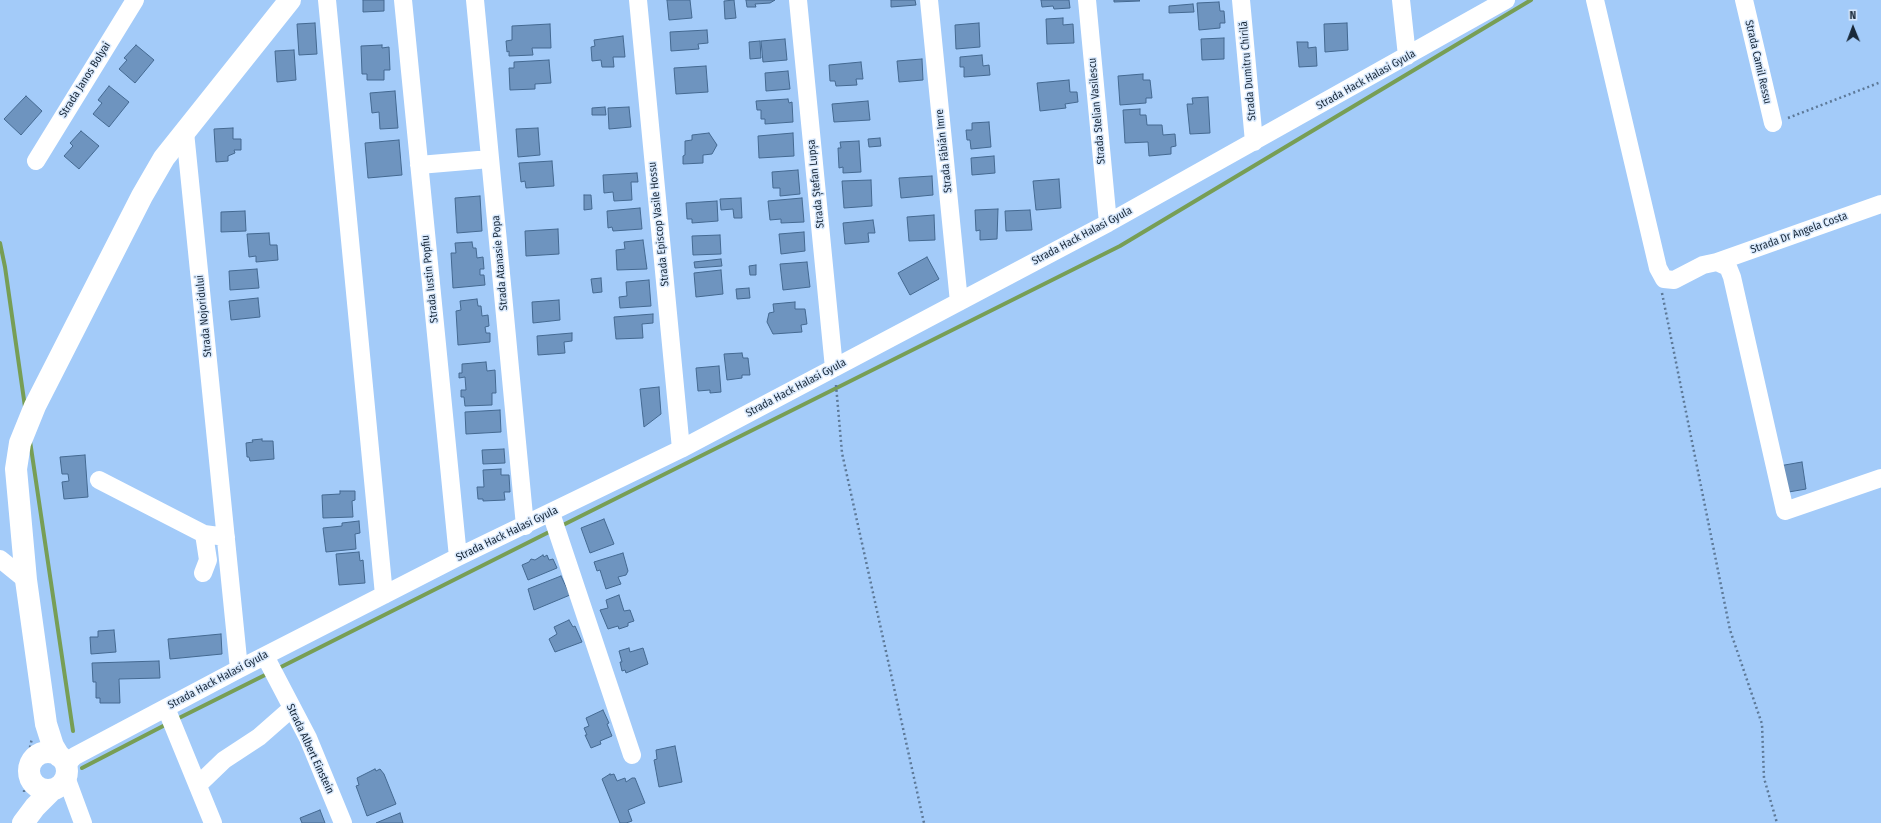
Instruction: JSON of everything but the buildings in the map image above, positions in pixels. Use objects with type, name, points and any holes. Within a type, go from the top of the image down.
[{"type":"main road","points":[[49,771],[26,580],[16,469],[20,443],[35,406],[142,196],[164,158],[290,0]]},
{"type":"street","name":"Strada Janos Bolyai","points":[[36,161],[135,0]]},
{"type":"street","points":[[327,0],[384,595]]},
{"type":"street","name":"Strada Iustin Popfiu","points":[[402,0],[458,557]]},
{"type":"street","name":"Strada Atanasie Popa","points":[[475,0],[524,526]]},
{"type":"street","name":"Strada Episcop Vasile Hossu","points":[[638,0],[681,449]]},
{"type":"street","name":"Strada Ștefan Lupșa","points":[[798,0],[835,375]]},
{"type":"street","name":"Strada Fábián Imre","points":[[929,0],[959,302]]},
{"type":"street","name":"Strada Stelian Vasilescu","points":[[1087,0],[1108,223]]},
{"type":"street","name":"Strada Dumitru Chirilă","points":[[1241,0],[1254,142]]},
{"type":"street","points":[[1401,0],[1407,56]]},
{"type":"street","name":"Strada Hack Halasi Gyula","points":[[49,771],[167,711],[239,669],[266,657],[458,557],[835,375],[959,302],[1108,223],[1506,0]]},
{"type":"street","points":[[1595,0],[1658,268]]},
{"type":"street","name":"Strada Camil Ressu","points":[[1744,0],[1773,123]]},
{"type":"street","name":"Strada Nojoridului","points":[[185,132],[239,669]]},
{"type":"street","points":[[419,165],[490,159]]},
{"type":"street","name":"Strada Dr Angela Costa","points":[[1658,268],[1664,278],[1674,280],[1703,265],[1717,262],[1881,204]]},
{"type":"street","points":[[1717,262],[1728,267],[1732,277],[1785,511],[1881,478]]},
{"type":"street","points":[[99,480],[204,534],[226,537]]},
{"type":"street","points":[[550,513],[632,755]]},
{"type":"street","points":[[203,573],[208,560],[204,534]]},
{"type":"street","points":[[0,559],[26,580]]},
{"type":"street","name":"Strada Albert Einstein","points":[[266,657],[308,738],[343,823]]},
{"type":"street","points":[[198,785],[224,760],[259,736],[292,708]]},
{"type":"street","points":[[167,711],[213,823]]},
{"type":"street","points":[[49,771],[83,823]]},
{"type":"path","points":[[1773,123],[1881,82]]},
{"type":"path","points":[[1658,268],[1730,630],[1762,724],[1764,778],[1777,823]]},
{"type":"path","points":[[835,375],[842,453],[924,823]]},
{"type":"path","points":[[26,761],[49,771],[25,792],[26,761]]},
{"type":"waterway","points":[[561,526],[1120,246],[1531,0]]},
{"type":"waterway","points":[[0,243],[5,267],[25,407]]},
{"type":"waterway","points":[[30,441],[73,731]]},
{"type":"waterway","points":[[277,669],[553,530]]},
{"type":"waterway","points":[[175,720],[269,673]]},
{"type":"waterway","points":[[82,768],[167,724]]}]
